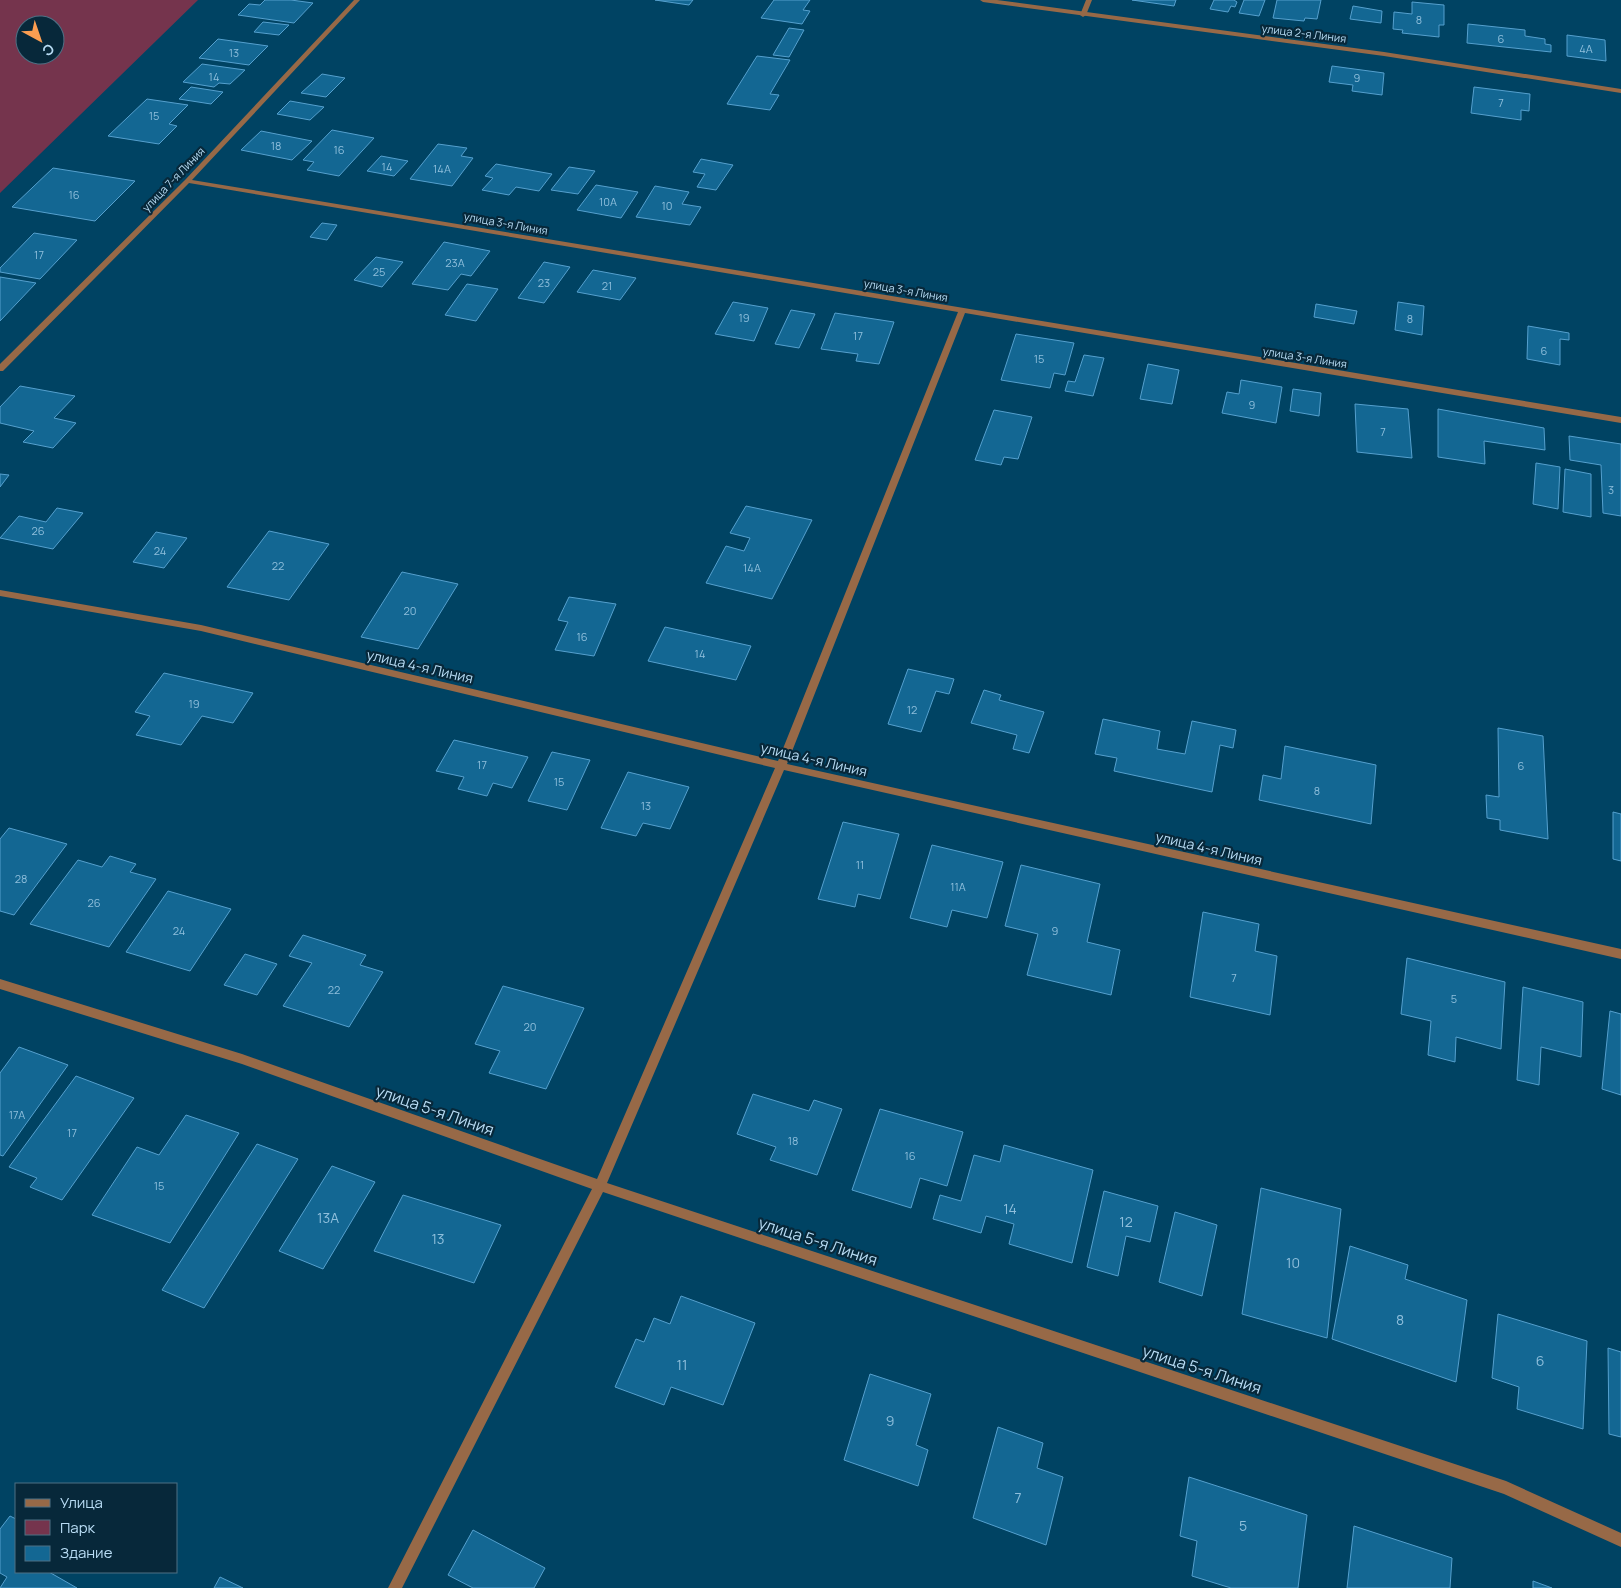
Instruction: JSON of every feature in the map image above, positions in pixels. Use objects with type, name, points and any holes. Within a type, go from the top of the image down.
[{"type":"street","name":"улица 7-я Линия","points":[[0,369],[187,181],[357,0]]},
{"type":"street","name":"улица 2-я Линия","points":[[983,0],[1083,15],[1384,54],[1621,91]]},
{"type":"street","points":[[1083,15],[1089,0]]},
{"type":"street","name":"улица 3-я Линия","points":[[187,181],[1621,420]]},
{"type":"street","points":[[395,1588],[600,1186],[781,766],[962,311]]},
{"type":"street","name":"улица 4-я Линия","points":[[0,593],[201,628],[781,766],[1621,954]]},
{"type":"street","name":"улица 5-я Линия","points":[[0,984],[242,1059],[600,1186],[1506,1488],[1621,1540]]},
{"type":"green space","points":[[0,0],[198,0],[0,193]]},
{"type":"building","points":[[265,0],[291,0],[313,3],[294,23],[238,15],[249,4],[260,5]]},
{"type":"building","points":[[655,0],[693,0],[689,5]]},
{"type":"building","points":[[774,0],[810,0],[803,10],[810,11],[802,24],[761,18]]},
{"type":"building","points":[[1132,0],[1176,0],[1174,6]]},
{"type":"building","points":[[1214,0],[1234,0],[1237,2],[1235,7],[1231,6],[1228,12],[1210,9]]},
{"type":"building","points":[[1244,0],[1265,0],[1259,16],[1239,13]]},
{"type":"building","points":[[1277,0],[1321,0],[1317,19],[1305,18],[1304,21],[1273,18]]},
{"type":"building","points":[[1412,2],[1444,5],[1444,25],[1439,25],[1439,37],[1402,33],[1403,30],[1393,29],[1394,12],[1412,14]]},
{"type":"building","points":[[1353,6],[1382,11],[1381,23],[1350,19]]},
{"type":"building","points":[[263,22],[289,25],[279,35],[254,32]]},
{"type":"building","points":[[1468,24],[1525,30],[1525,36],[1545,39],[1545,44],[1551,45],[1551,52],[1467,43]]},
{"type":"building","points":[[789,28],[804,30],[789,57],[773,55]]},
{"type":"building","points":[[1567,35],[1605,40],[1606,61],[1567,56]]},
{"type":"building","points":[[218,39],[268,46],[249,65],[199,58]]},
{"type":"building","points":[[757,56],[790,60],[770,94],[779,95],[770,110],[727,104]]},
{"type":"building","points":[[202,64],[245,70],[230,84],[219,83],[214,87],[183,82]]},
{"type":"building","points":[[1332,66],[1384,73],[1382,95],[1352,91],[1353,85],[1329,82]]},
{"type":"building","points":[[322,74],[345,78],[326,97],[301,93]]},
{"type":"building","points":[[191,87],[223,92],[211,104],[179,99]]},
{"type":"building","points":[[1474,87],[1530,94],[1529,111],[1521,110],[1521,120],[1471,113]]},
{"type":"building","points":[[147,99],[188,105],[169,124],[177,126],[159,144],[108,136]]},
{"type":"building","points":[[290,101],[324,107],[310,120],[277,114]]},
{"type":"building","points":[[332,130],[374,138],[339,176],[307,170],[314,162],[303,160]]},
{"type":"building","points":[[261,131],[312,141],[292,160],[241,150]]},
{"type":"building","points":[[438,144],[467,148],[461,156],[473,158],[452,186],[410,179]]},
{"type":"building","points":[[381,156],[408,161],[394,176],[367,171]]},
{"type":"building","points":[[701,159],[733,165],[716,190],[697,187],[705,174],[693,172]]},
{"type":"building","points":[[496,164],[552,174],[539,191],[516,187],[509,195],[482,190],[493,178],[485,176]]},
{"type":"building","points":[[569,167],[595,171],[578,194],[551,190]]},
{"type":"building","points":[[53,168],[135,181],[95,221],[12,207]]},
{"type":"building","points":[[596,185],[638,192],[621,218],[577,210]]},
{"type":"building","points":[[655,186],[689,192],[682,204],[701,207],[690,225],[636,217]]},
{"type":"building","points":[[322,223],[337,225],[327,240],[310,237]]},
{"type":"building","points":[[34,233],[77,240],[40,279],[0,272],[0,268]]},
{"type":"building","points":[[444,242],[490,251],[471,276],[461,274],[448,290],[412,284]]},
{"type":"building","points":[[376,257],[403,262],[382,287],[354,280]]},
{"type":"building","points":[[544,262],[570,267],[544,303],[518,298]]},
{"type":"building","points":[[593,270],[636,278],[620,300],[577,292]]},
{"type":"building","points":[[0,277],[36,283],[0,321]]},
{"type":"building","points":[[467,284],[498,289],[476,321],[445,315]]},
{"type":"building","points":[[733,302],[768,308],[754,341],[715,334]]},
{"type":"building","points":[[1398,302],[1424,306],[1422,335],[1395,330]]},
{"type":"building","points":[[1316,304],[1357,311],[1354,324],[1314,317]]},
{"type":"building","points":[[791,310],[815,314],[799,348],[775,344]]},
{"type":"building","points":[[835,313],[894,322],[879,364],[856,361],[858,354],[821,349]]},
{"type":"building","points":[[1528,326],[1569,333],[1569,340],[1560,339],[1560,365],[1527,359]]},
{"type":"building","points":[[1016,334],[1074,343],[1065,375],[1054,373],[1050,388],[1001,380]]},
{"type":"building","points":[[1084,355],[1104,358],[1093,396],[1065,391],[1068,381],[1075,382]]},
{"type":"building","points":[[1148,364],[1179,370],[1172,404],[1140,399]]},
{"type":"building","points":[[1241,380],[1282,387],[1276,423],[1222,413],[1227,392],[1239,394]]},
{"type":"building","points":[[20,386],[75,396],[54,418],[76,423],[53,448],[23,442],[34,431],[0,423],[0,407]]},
{"type":"building","points":[[1293,389],[1321,393],[1319,416],[1290,411]]},
{"type":"building","points":[[1355,404],[1408,409],[1412,458],[1357,452]]},
{"type":"building","points":[[1438,409],[1544,428],[1545,450],[1484,441],[1485,464],[1438,457]]},
{"type":"building","points":[[994,410],[1032,417],[1018,459],[1004,457],[1001,465],[975,460]]},
{"type":"building","points":[[1569,436],[1621,444],[1621,516],[1603,513],[1601,465],[1570,460]]},
{"type":"building","points":[[1536,463],[1560,467],[1558,509],[1533,504]]},
{"type":"building","points":[[1565,469],[1591,474],[1591,517],[1563,512]]},
{"type":"building","points":[[0,474],[9,475],[0,487]]},
{"type":"building","points":[[746,506],[812,520],[772,599],[706,583],[726,546],[744,551],[750,538],[730,533]]},
{"type":"building","points":[[57,508],[83,513],[53,549],[0,538],[19,516],[46,522]]},
{"type":"building","points":[[269,531],[329,544],[289,600],[227,587]]},
{"type":"building","points":[[156,532],[187,538],[164,568],[133,562]]},
{"type":"building","points":[[402,572],[458,584],[418,649],[361,637]]},
{"type":"building","points":[[569,597],[616,604],[594,656],[555,650],[568,622],[558,620]]},
{"type":"building","points":[[665,627],[751,646],[736,680],[648,661]]},
{"type":"building","points":[[908,669],[954,679],[949,694],[936,691],[921,732],[888,724]]},
{"type":"building","points":[[164,673],[253,693],[233,723],[202,716],[181,745],[136,735],[150,716],[135,712]]},
{"type":"building","points":[[984,690],[1001,695],[999,700],[1044,712],[1029,753],[1013,749],[1017,735],[971,723]]},
{"type":"building","points":[[1103,719],[1160,731],[1157,749],[1185,754],[1192,721],[1236,730],[1233,748],[1220,745],[1212,792],[1114,771],[1117,758],[1095,754]]},
{"type":"building","points":[[1498,728],[1543,736],[1548,839],[1500,830],[1500,820],[1487,818],[1486,795],[1499,797]]},
{"type":"building","points":[[454,740],[528,757],[512,788],[493,783],[487,796],[458,789],[464,777],[436,771]]},
{"type":"building","points":[[1285,746],[1376,765],[1371,824],[1259,800],[1263,775],[1281,779]]},
{"type":"building","points":[[552,752],[590,760],[567,810],[528,801]]},
{"type":"building","points":[[628,772],[689,787],[670,829],[643,823],[636,836],[601,828]]},
{"type":"building","points":[[1613,812],[1621,814],[1621,861],[1613,859]]},
{"type":"building","points":[[843,822],[899,834],[880,899],[858,894],[855,907],[818,899]]},
{"type":"building","points":[[9,828],[67,844],[14,915],[0,911],[0,839]]},
{"type":"building","points":[[932,845],[1003,862],[987,918],[952,910],[947,927],[910,918]]},
{"type":"building","points":[[110,856],[136,864],[130,872],[156,879],[109,947],[30,924],[78,860],[102,867]]},
{"type":"building","points":[[1021,865],[1100,884],[1087,942],[1120,950],[1111,995],[1027,975],[1038,934],[1005,926]]},
{"type":"building","points":[[168,891],[231,909],[190,971],[126,952]]},
{"type":"building","points":[[1203,912],[1259,924],[1255,951],[1277,956],[1270,1015],[1190,997]]},
{"type":"building","points":[[303,935],[366,955],[360,965],[383,972],[349,1027],[283,1006],[312,963],[289,956]]},
{"type":"building","points":[[245,954],[277,964],[257,995],[224,985]]},
{"type":"building","points":[[1407,958],[1505,982],[1501,1049],[1456,1037],[1455,1062],[1428,1055],[1431,1021],[1401,1014]]},
{"type":"building","points":[[503,986],[584,1008],[546,1089],[489,1073],[500,1051],[475,1044]]},
{"type":"building","points":[[1523,987],[1583,1002],[1581,1057],[1541,1047],[1539,1085],[1517,1080]]},
{"type":"building","points":[[1610,1011],[1621,1014],[1621,1095],[1602,1089]]},
{"type":"building","points":[[19,1047],[68,1065],[3,1156],[0,1155],[0,1073]]},
{"type":"building","points":[[76,1076],[134,1098],[62,1200],[30,1187],[37,1178],[9,1167]]},
{"type":"building","points":[[753,1094],[809,1111],[814,1100],[842,1109],[817,1175],[770,1160],[776,1147],[737,1134]]},
{"type":"building","points":[[880,1109],[963,1132],[947,1186],[920,1178],[911,1208],[852,1190]]},
{"type":"building","points":[[186,1115],[239,1133],[170,1243],[92,1215],[137,1147],[159,1155]]},
{"type":"building","points":[[257,1144],[298,1159],[204,1308],[162,1290]]},
{"type":"building","points":[[1004,1145],[1093,1170],[1072,1263],[1009,1244],[1014,1224],[986,1216],[981,1233],[933,1219],[940,1195],[961,1201],[974,1155],[1000,1162]]},
{"type":"building","points":[[332,1166],[375,1182],[323,1269],[279,1251]]},
{"type":"building","points":[[1261,1188],[1341,1209],[1327,1338],[1242,1314]]},
{"type":"building","points":[[1104,1191],[1158,1206],[1150,1242],[1126,1236],[1118,1276],[1087,1267]]},
{"type":"building","points":[[403,1195],[501,1225],[474,1283],[374,1251]]},
{"type":"building","points":[[1175,1212],[1217,1225],[1202,1296],[1159,1282]]},
{"type":"building","points":[[1350,1246],[1408,1265],[1405,1279],[1467,1300],[1456,1382],[1332,1339]]},
{"type":"building","points":[[681,1296],[755,1323],[723,1405],[671,1387],[664,1405],[615,1387],[636,1339],[644,1342],[654,1318],[670,1324]]},
{"type":"building","points":[[1498,1314],[1587,1341],[1583,1429],[1517,1409],[1519,1387],[1492,1378]]},
{"type":"building","points":[[1608,1348],[1621,1352],[1621,1437],[1609,1434]]},
{"type":"building","points":[[870,1374],[931,1394],[916,1445],[928,1450],[918,1486],[844,1460]]},
{"type":"building","points":[[998,1427],[1043,1443],[1037,1468],[1063,1477],[1046,1545],[973,1518]]},
{"type":"building","points":[[1189,1477],[1307,1515],[1298,1588],[1231,1588],[1192,1576],[1197,1541],[1180,1536]]},
{"type":"building","points":[[10,1516],[15,1518],[15,1573],[51,1573],[77,1588],[0,1588],[7,1577],[0,1573],[0,1529]]},
{"type":"building","points":[[1354,1526],[1452,1558],[1450,1588],[1347,1588]]},
{"type":"building","points":[[473,1530],[545,1568],[534,1588],[473,1588],[448,1575]]},
{"type":"building","points":[[220,1577],[243,1588],[214,1588]]},
{"type":"building","points":[[1533,1581],[1552,1588],[1533,1588]]}]
